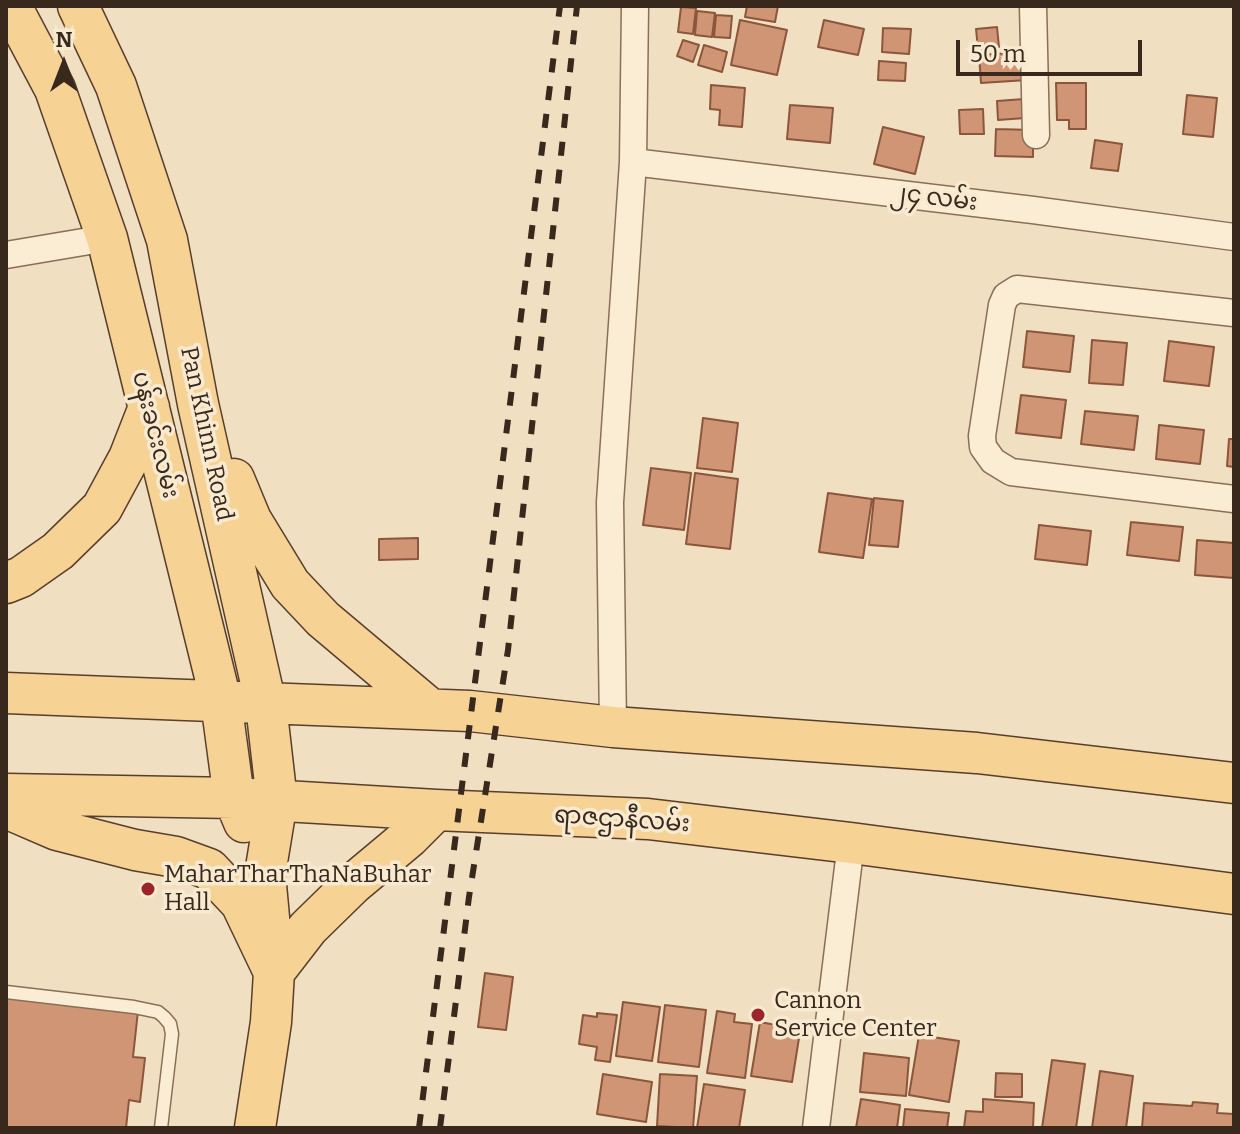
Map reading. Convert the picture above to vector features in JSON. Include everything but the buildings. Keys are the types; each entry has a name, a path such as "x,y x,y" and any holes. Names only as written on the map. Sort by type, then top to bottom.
{"main road":[{"name":"ပန်းခင်းလမ်း","path":"11,6 55,89 107,238 221,701 234,798 265,874"},
{"name":"Pan Khinn Road","path":"78,6 116,86 167,240 198,404 266,705 277,801 265,874"},
{"path":"198,404 251,520 290,584 323,619 430,709"},
{"path":"6,583 21,577 58,551 102,508 129,458 149,407"},
{"path":"6,693 498,713 613,727 977,753 1234,783"},
{"name":"ရာဇဌာနီလမ်း","path":"6,794 234,798 648,819 1234,894"},
{"path":"6,808 57,830 176,857 209,869 241,903 274,972"},
{"path":"274,972 308,928 436,810"},
{"path":"255,1128 271,1022 274,972 265,874"}],"street":[{"path":"613,727 610,502 633,162 635,6"},
{"path":"1033,6 1036,135"},
{"name":"၂၄ လမ်း","path":"633,162 1234,237"},
{"path":"6,255 107,238"},
{"path":"1234,313 1017,289 1006,296 1002,305 982,436 983,447 993,461 1011,472 1234,499"},
{"path":"816,1128 851,843"}],"lane":[{"path":"6,992 134,1007 158,1012 164,1017 170,1024 172,1034 161,1128"}],"railway":[{"path":"419,1128 560,6"},
{"path":"440,1128 469,897 508,650 577,6"}],"place":[{"name":"MaharTharThaNaBuhar Hall","path":"148,889"},
{"name":"Cannon Service Center","path":"758,1015"}]}
